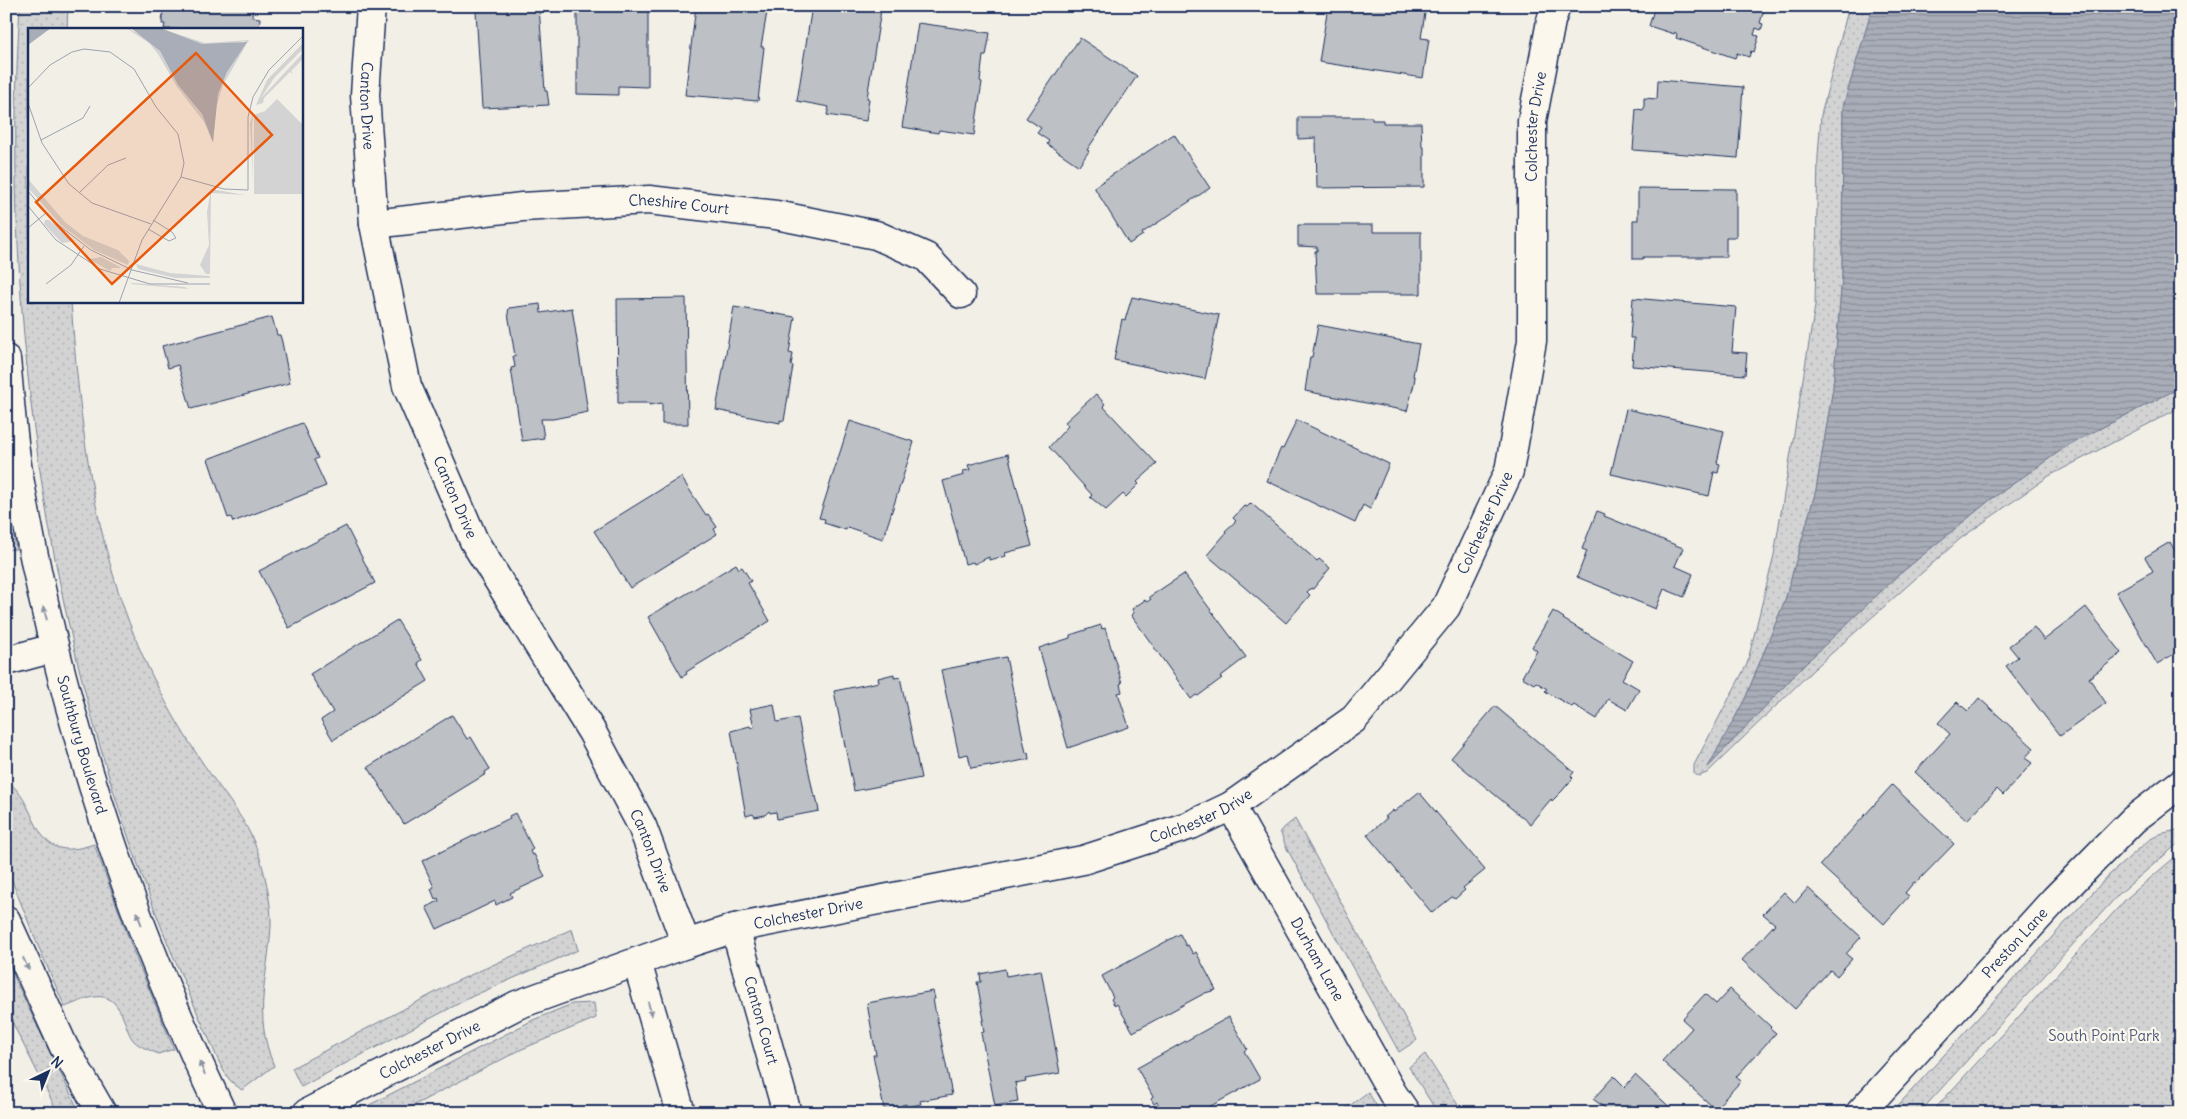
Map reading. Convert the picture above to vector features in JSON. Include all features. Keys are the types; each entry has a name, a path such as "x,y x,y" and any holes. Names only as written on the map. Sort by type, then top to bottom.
{"street":[{"name":"Canton Drive","path":"371,6 365,95 374,224 407,386 474,542 592,732 642,826 686,944"},
{"name":"Colchester Drive","path":"307,1113 517,1005 735,928 855,903 1083,860 1190,825 1231,806 1354,719 1446,607 1508,470 1532,342 1532,121 1556,6"},
{"name":"Cheshire Court","path":"374,224 522,207 649,200 766,213 876,235 926,258 961,294"},
{"name":"Southbury Boulevard","path":"6,359 18,475 42,602 73,719 114,848 163,983 222,1113"},
{"path":"6,661 54,648"},
{"name":"Preston Lane","path":"1860,1113 2055,899 2133,820 2181,783"},
{"name":"Durham Lane","path":"1231,806 1385,1081 1406,1113"},
{"path":"6,920 64,1047 102,1113"},
{"name":"Canton Court","path":"735,928 787,1113"},
{"path":"637,962 681,1113"}],"green space":[{"path":"20,6 68,6 67,28 28,28 28,302 71,302 80,401 95,501 121,599 138,646 160,691 190,744 247,828 262,864 267,886 271,926 263,996 264,1029 267,1047 274,1066 242,1090 229,1079 218,1059 173,956 130,843 94,727 65,609 43,490 27,369 18,248 16,127"},
{"path":"1849,6 1873,6 1843,107 1842,277 1833,388 1816,490 1785,600 1745,699 1710,765 1809,660 1896,577 1990,500 2070,444 2181,387 2181,407 2049,476 1960,539 1814,669 1707,773 1699,776 1694,774 1694,765 1747,664 1774,555 1815,306 1818,156 1821,115"},
{"path":"6,482 16,549 6,550"},
{"path":"6,780 18,791 47,841 58,847 73,849 94,844 136,958 174,1049 158,1054 136,1043 131,1037 119,1009 107,998 93,997 65,1007 6,866"},
{"path":"1295,819 1417,1040 1399,1052 1286,847 1280,831"},
{"path":"2181,829 2181,841 2119,894 1919,1113 1891,1113 2108,876 2149,840 2160,834"},
{"name":"South Point Park","path":"2181,852 2181,1113 1931,1113 2127,898"},
{"path":"572,929 578,950 473,996 301,1087 292,1068 455,982"},
{"path":"6,959 80,1113 58,1113 9,1016 6,1009"},
{"path":"594,1003 596,1018 522,1049 399,1113 354,1113 533,1020 572,1004"},
{"path":"1425,1054 1464,1113 1438,1113 1434,1107 1409,1067"},
{"path":"1368,1092 1381,1113 1340,1113"}],"shaded area":[{"path":"1873,6 2181,6 2181,387 2070,444 1990,500 1896,577 1809,660 1708,767 1745,699 1785,600 1816,490 1833,388 1842,277 1843,107"}],"building":[{"path":"166,6 253,6 252,17 260,18 259,28 164,28 165,24 162,24 163,10 166,10"},
{"path":"577,6 648,6 648,87 618,86 618,95 577,94"},
{"path":"696,6 768,6 761,47 764,47 758,101 685,95"},
{"path":"812,6 859,6 881,10 867,98 869,99 866,121 827,115 829,107 797,101"},
{"path":"1328,6 1426,7 1421,38 1429,39 1423,78 1319,62"},
{"path":"1655,6 1765,6 1760,23 1763,24 1761,30 1756,28 1754,35 1759,36 1754,52 1751,51 1749,57 1737,53 1735,58 1676,38 1677,34 1675,32 1674,34 1649,26"},
{"path":"539,7 545,91 547,91 549,105 482,108 476,11"},
{"path":"918,23 990,33 986,56 983,56 980,81 982,82 974,135 939,130 938,133 902,127"},
{"path":"1080,38 1137,76 1087,150 1089,151 1079,166 1047,144 1049,141 1037,133 1041,128 1026,118"},
{"path":"1658,80 1743,87 1738,158 1633,150 1636,109 1644,110 1644,98 1657,99"},
{"path":"1298,117 1372,117 1372,120 1383,120 1383,123 1421,123 1422,147 1424,147 1424,187 1317,188 1316,138 1298,139"},
{"path":"1174,134 1210,188 1142,233 1143,235 1129,244 1094,187"},
{"path":"1638,188 1736,189 1736,237 1726,237 1726,257 1643,257 1643,259 1633,259 1633,220 1638,220"},
{"path":"1298,225 1373,225 1373,232 1421,232 1421,294 1317,294 1315,251 1317,251 1317,247 1298,246"},
{"path":"1132,297 1219,315 1205,379 1114,360 1122,319 1125,320"},
{"path":"686,298 688,424 662,424 662,403 649,405 650,403 618,403 617,299"},
{"path":"1633,298 1736,307 1732,352 1747,353 1745,375 1632,366 1634,338 1630,338"},
{"path":"540,304 541,313 572,308 588,412 553,419 541,419 544,438 522,441 511,368 515,367 513,356 515,356 508,313 509,308"},
{"path":"734,307 795,317 789,353 793,354 791,365 793,366 784,421 780,420 780,423 716,410"},
{"path":"272,317 277,335 280,335 282,342 290,383 191,409 178,365 168,368 162,346"},
{"path":"1318,325 1419,344 1413,376 1415,377 1414,384 1407,411 1305,391 1310,357 1312,357"},
{"path":"1096,394 1105,404 1103,406 1157,464 1137,482 1139,484 1126,497 1123,494 1106,510 1090,497 1092,495 1049,447 1068,426 1065,422"},
{"path":"1626,409 1724,431 1717,463 1720,464 1718,473 1714,472 1709,496 1611,474"},
{"path":"1297,420 1389,464 1370,509 1363,505 1355,523 1267,481 1281,448 1283,449"},
{"path":"850,421 914,442 883,539 847,527 846,530 824,523 825,519 819,518"},
{"path":"302,423 318,458 314,460 326,486 233,522 231,517 228,518 208,459"},
{"path":"1008,454 1032,546 1005,553 1006,556 989,560 989,557 974,564 973,562 965,564 943,481 964,475 963,471 970,470 968,465"},
{"path":"681,477 706,515 708,514 717,527 714,529 717,534 630,588 594,531"},
{"path":"1251,503 1317,561 1319,559 1330,568 1313,589 1311,588 1307,592 1310,595 1286,623 1207,555 1226,533 1225,531 1236,521 1233,518 1244,506 1247,507"},
{"path":"1597,511 1605,514 1604,516 1683,548 1675,566 1693,574 1684,597 1664,589 1656,609 1577,577 1587,551 1582,549"},
{"path":"346,526 375,583 289,628 259,571"},
{"path":"2170,542 2178,556 2181,554 2181,650 2157,664 2116,592 2153,571 2145,557"},
{"path":"736,564 739,569 742,567 751,581 748,583 770,621 686,672 687,674 682,677 648,617"},
{"path":"1184,574 1246,657 1220,677 1222,678 1191,699 1131,615 1134,613 1132,609 1145,600 1147,602 1151,599 1149,597"},
{"path":"2086,607 2122,653 2089,678 2106,703 2060,736 2006,666 2018,657 2009,646 2034,627 2044,640"},
{"path":"1553,611 1633,661 1622,679 1639,689 1627,710 1608,699 1597,719 1545,691 1547,689 1536,682 1534,684 1522,677 1537,651 1532,647"},
{"path":"397,620 422,660 418,663 428,681 333,740 321,720 333,712 310,674"},
{"path":"1101,625 1102,629 1105,628 1122,683 1120,684 1122,692 1118,693 1129,727 1068,748 1039,648"},
{"path":"1006,657 1026,753 1028,752 1029,759 990,767 990,765 971,768 968,754 959,756 941,670"},
{"path":"894,674 894,678 900,677 921,778 854,791 834,691 879,682 878,678"},
{"path":"1979,698 2034,748 2025,758 2032,763 2003,795 1997,789 1967,820 1915,772 1950,734 1938,723 1957,702 1968,711"},
{"path":"774,704 777,722 798,718 814,797 816,796 819,811 777,819 776,812 770,813 769,811 765,815 755,817 753,814 746,816 731,731 750,726 751,728 754,727 750,709"},
{"path":"1495,706 1574,772 1571,776 1573,778 1562,791 1552,801 1551,799 1530,824 1451,758"},
{"path":"452,715 467,739 471,737 490,769 485,772 486,774 404,824 368,767"},
{"path":"1892,785 1954,844 1916,883 1914,882 1905,893 1909,896 1884,924 1820,865"},
{"path":"1419,792 1485,870 1463,888 1465,890 1455,899 1452,897 1432,913 1367,835 1387,818 1385,817 1393,810 1394,812"},
{"path":"515,813 533,849 530,851 532,855 534,854 545,877 510,893 512,897 496,905 495,901 437,929 426,907 439,901 438,898 435,899 431,889 434,887 422,861 510,818 509,816"},
{"path":"1808,888 1861,937 1846,954 1852,959 1837,976 1830,970 1795,1009 1742,960 1775,924 1763,914 1784,892 1795,903"},
{"path":"1180,934 1186,946 1188,945 1193,954 1196,952 1216,990 1205,993 1133,1032 1117,1004 1115,1006 1111,999 1113,997 1102,976"},
{"path":"1005,969 1006,976 1041,970 1060,1073 1025,1079 1026,1081 1015,1083 1018,1102 995,1106 981,1033 984,1032 982,1020 984,1020 977,982 981,982 980,974"},
{"path":"1730,989 1776,1033 1736,1077 1741,1081 1715,1109 1662,1061 1692,1028 1682,1019 1705,994 1716,1004"},
{"path":"933,991 952,1095 920,1101 921,1104 906,1107 906,1104 902,1105 903,1109 888,1112 887,1109 884,1109 873,1055 876,1055 867,1003"},
{"path":"1229,1017 1247,1049 1244,1051 1260,1079 1198,1113 1163,1113 1157,1102 1154,1104 1151,1099 1153,1097 1137,1068"},
{"path":"1635,1075 1676,1113 1601,1113 1605,1108 1593,1099 1614,1076 1625,1087"},
{"path":"547,1105 549,1113 522,1113"}]}
